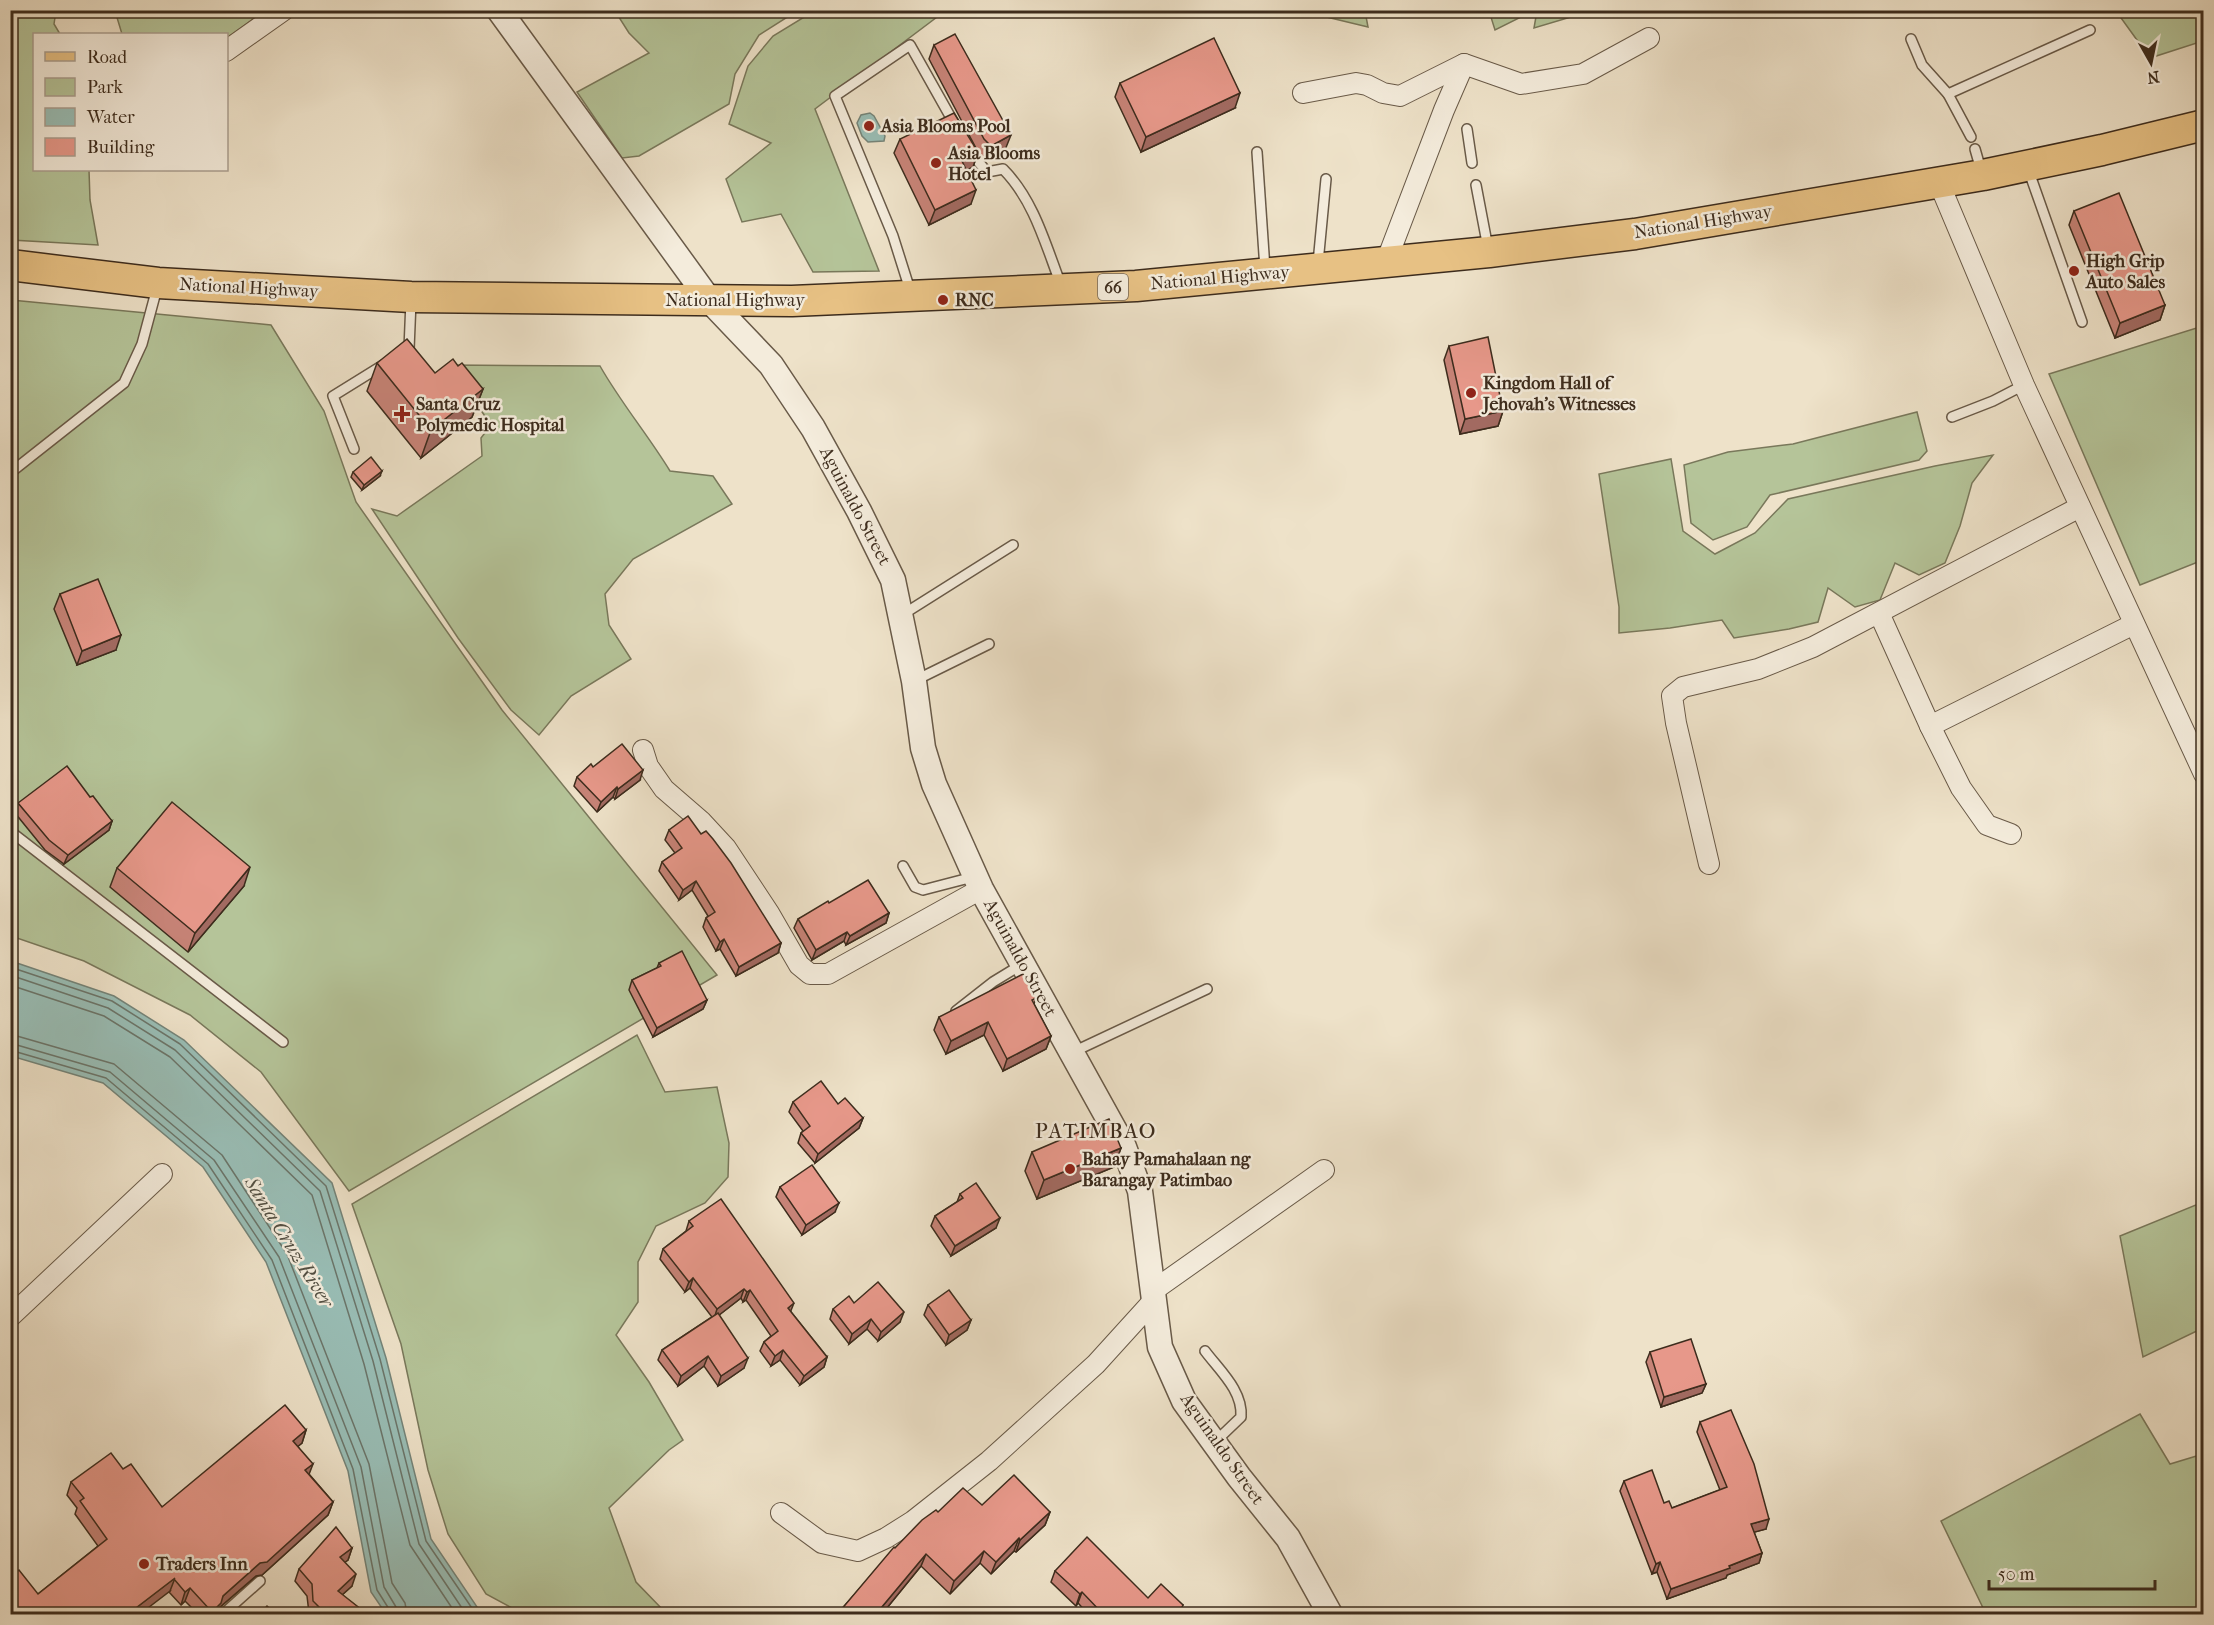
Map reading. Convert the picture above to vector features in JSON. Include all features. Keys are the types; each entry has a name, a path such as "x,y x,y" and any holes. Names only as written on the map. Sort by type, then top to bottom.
{"main road":[{"name":"National Highway","path":"10,265 158,283 411,297 792,301 1063,290 1317,269 1489,252 1635,234 1939,183 1979,162 2027,166 2204,125"}],"street":[{"path":"228,50 284,10"},
{"name":"Aguinaldo Street","path":"499,10 710,301 771,365 813,428 860,511 893,579 914,681 923,748 934,784 979,883 1124,1147 1140,1191 1160,1347 1185,1401 1214,1443 1288,1538 1330,1614"},
{"path":"1303,93 1356,84 1400,96 1464,64 1521,84 1583,74 1649,38"},
{"path":"1386,262 1464,64"},
{"path":"1939,183 2024,385 2204,774"},
{"path":"1709,864 1676,723 1672,696 1683,687 1758,669 1813,647 2080,507"},
{"path":"1879,613 1961,788 1987,825 2011,834"},
{"path":"1930,726 2134,624"},
{"path":"643,750 648,766 664,789 701,821 726,848 800,965 810,974 828,974 979,883"},
{"path":"781,1513 822,1543 858,1551 886,1538 912,1521 989,1461 1096,1364 1154,1294 1324,1170"},
{"path":"10,1317 162,1174"}],"lane":[{"path":"1948,94 2090,30"},
{"path":"1911,39 1922,65 1948,94 1971,137"},
{"path":"912,296 893,236 835,96 910,45 973,158 987,172 1003,170 1015,182 1033,213 1063,290"},
{"path":"1467,129 1473,164"},
{"path":"1257,152 1265,274"},
{"path":"2027,166 2082,322"},
{"path":"1317,269 1326,179"},
{"path":"1476,186 1489,252"},
{"path":"10,473 124,383 142,344 158,283"},
{"path":"399,355 412,353 411,297"},
{"path":"354,450 333,396 390,361"},
{"path":"1952,417 1994,401 2024,385"},
{"path":"900,616 1013,545"},
{"path":"914,681 989,644"},
{"path":"10,831 283,1042"},
{"path":"903,866 915,887 923,890 979,883"},
{"path":"951,1014 993,982 1023,964"},
{"path":"1073,1052 1207,989"},
{"path":"1205,1351 1234,1390 1242,1405 1241,1417 1214,1443"},
{"path":"223,1614 260,1581"}],"green space":[{"path":"115,10 264,11 228,37 228,33 122,33"},
{"path":"1489,10 1524,11 1523,16 1495,30"},
{"path":"1537,10 1591,11 1534,28"},
{"path":"10,11 56,11 54,24 59,33 33,33 33,171 89,171 90,200 98,245 11,240"},
{"path":"615,11 797,11 759,35 735,74 729,104 639,156 622,158 577,92 649,53 629,33"},
{"path":"814,11 945,11 815,109 879,271 813,272 781,214 742,222 726,179 771,143 729,124 748,66 773,36"},
{"path":"1307,11 1365,11 1368,27 1310,13"},
{"path":"2116,11 2203,11 2203,41 2150,58"},
{"path":"11,300 271,325 324,411 356,502 502,710 717,975 349,1191 261,1072 190,1015 84,961 11,936"},
{"path":"2203,326 2203,560 2140,585 2049,374"},
{"path":"450,365 600,366 670,471 713,476 732,504 633,559 605,594 609,625 631,659 571,696 539,735 511,710 458,638 372,509 397,516 482,456 481,438 491,425"},
{"path":"1917,412 1927,451 1919,460 1770,495 1747,527 1713,540 1691,523 1684,465 1728,452 1793,444"},
{"path":"1993,455 1972,483 1960,526 1945,563 1919,575 1895,563 1880,600 1855,607 1828,588 1818,622 1734,638 1722,620 1619,633 1619,607 1599,474 1671,459 1683,531 1715,554 1755,533 1788,499"},
{"path":"637,1035 665,1092 717,1087 729,1143 728,1177 705,1203 656,1226 638,1262 638,1302 616,1335 649,1382 683,1440 669,1450 609,1508 636,1582 665,1612 654,1614 523,1614 486,1594 448,1534 428,1470 401,1344 352,1204"},
{"path":"2203,1202 2203,1328 2143,1357 2120,1236"},
{"path":"2140,1414 2170,1464 2203,1454 2203,1614 1986,1614 1941,1521"}],"water":[{"name":"Asia Blooms Pool","path":"870,113 885,136 884,141 868,142 862,136 857,123 861,115"},
{"name":"Santa Cruz River","path":"11,961 114,996 184,1040 332,1183 386,1358 431,1539 479,1610 489,1614 386,1614 371,1592 348,1471 266,1262 203,1167 103,1083 11,1056"}],"building":[{"path":"955,34 1011,135 991,146 984,139 934,45"},
{"path":"1214,38 1240,93 1146,137 1120,83"},
{"path":"954,113 978,152 962,161 976,190 935,210 900,139"},
{"path":"2119,193 2165,305 2120,323 2074,211"},
{"name":"Kingdom Hall of Jehovah's Witnesses","path":"1488,337 1503,411 1465,419 1449,346"},
{"path":"407,339 435,373 453,359 458,366 462,363 483,389 431,430 377,363"},
{"path":"371,457 382,471 364,485 353,472"},
{"path":"98,579 121,635 82,651 60,594"},
{"path":"622,744 643,770 618,789 617,787 601,802 577,777 591,764 593,767"},
{"path":"67,766 90,797 93,796 112,821 68,855 49,840 18,803"},
{"path":"172,802 250,867 195,933 117,868"},
{"path":"688,816 701,834 706,831 731,863 781,943 739,967 724,939 720,942 706,918 715,912 696,881 683,890 662,862 682,848 669,830"},
{"path":"868,880 889,913 850,936 847,932 816,950 798,919"},
{"path":"682,951 707,1000 657,1028 632,980 661,966 659,963"},
{"path":"1023,974 1036,998 1032,1000 1051,1036 1007,1059 988,1022 951,1041 939,1017"},
{"path":"821,1081 838,1104 845,1098 863,1118 818,1154 801,1133 810,1126 793,1102"},
{"path":"1109,1119 1121,1148 1044,1180 1032,1152"},
{"path":"812,1165 839,1203 806,1225 780,1187"},
{"path":"976,1183 1000,1218 955,1246 935,1216 963,1198 960,1194"},
{"path":"721,1199 794,1303 788,1308 827,1357 804,1376 783,1350 775,1356 764,1342 778,1331 750,1290 747,1292 744,1289 717,1309 693,1278 689,1282 663,1249 693,1226 689,1221"},
{"path":"878,1282 904,1312 881,1332 871,1319 852,1334 833,1309 849,1296 854,1303"},
{"path":"949,1290 971,1320 949,1335 928,1305"},
{"path":"718,1313 748,1358 721,1376 708,1356 681,1376 662,1350"},
{"path":"1691,1339 1706,1384 1664,1397 1650,1352"},
{"path":"285,1405 306,1430 293,1441 313,1464 305,1470 333,1502 267,1562 260,1563 223,1596 221,1603 212,1612 190,1588 185,1592 175,1578 128,1614 10,1614 10,1577 19,1570 38,1594 107,1539 80,1501 84,1498 71,1482 111,1453 123,1469 131,1464 162,1507"},
{"path":"1731,1410 1754,1464 1769,1519 1751,1524 1762,1553 1729,1566 1730,1568 1671,1589 1660,1562 1656,1564 1624,1481 1652,1470 1664,1503 1669,1501 1672,1508 1727,1487 1700,1422"},
{"path":"1014,1475 1050,1512 1020,1540 1019,1538 996,1562 984,1551 954,1581 926,1554 876,1614 845,1614 840,1611 894,1547 922,1520 936,1510 938,1512 963,1488 982,1505"},
{"path":"336,1527 352,1548 340,1557 356,1574 338,1591 367,1614 322,1614 324,1612 313,1601 312,1584 299,1569"},
{"path":"1087,1537 1148,1598 1161,1584 1189,1614 1103,1614 1082,1592 1080,1594 1055,1571"},
{"path":"267,1606 276,1614 260,1614"}],"place":[{"name":"Asia Blooms Pool","path":"869,126"},
{"name":"Asia Blooms Hotel","path":"936,163"},
{"name":"High Grip Auto Sales","path":"2074,271"},
{"name":"RNC","path":"943,300"},
{"name":"Kingdom Hall of Jehovah's Witnesses","path":"1471,393"},
{"name":"Santa Cruz Polymedic Hospital","path":"402,414"},
{"name":"Bahay Pamahalaan ng Barangay Patimbao","path":"1070,1169"},
{"name":"Traders Inn","path":"144,1564"}],"district":[{"name":"PATIMBAO","path":"1096,1131"}]}
